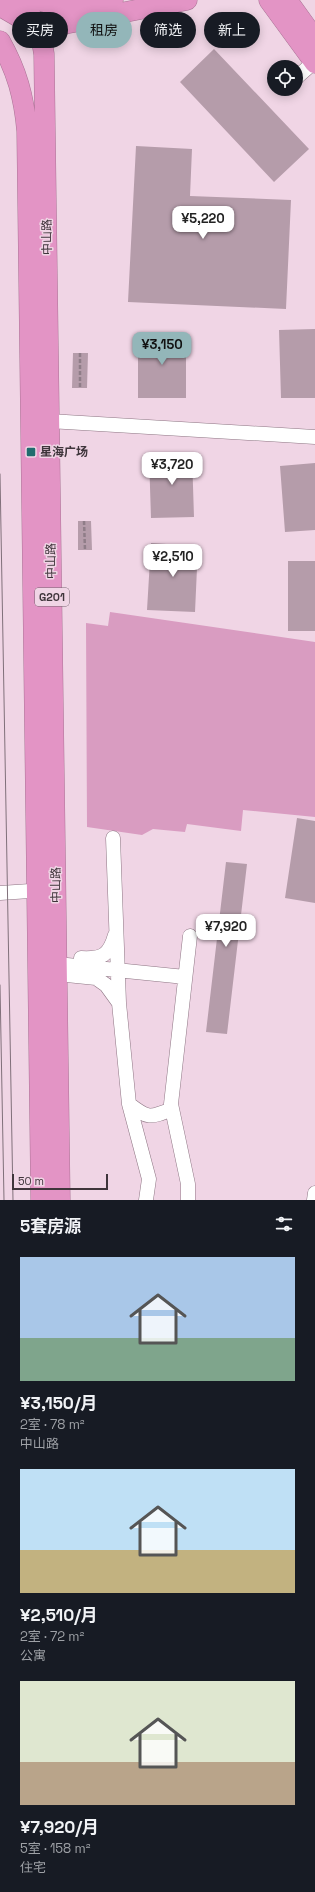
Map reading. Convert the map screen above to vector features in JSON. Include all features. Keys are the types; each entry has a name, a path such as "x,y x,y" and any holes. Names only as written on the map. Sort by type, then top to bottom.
{"highway":[{"name":"中山路","path":"19,0 29,12"},
{"path":"39,0 55,4 81,6 113,0"},
{"path":"68,23 187,0"},
{"path":"269,0 315,63"},
{"path":"287,0 315,39"},
{"path":"0,6 12,13"},
{"name":"中山路","path":"0,41 18,79 24,103 27,131 46,890 57,964 60,1200"},
{"name":"中山路","path":"41,1200 46,890 49,421 43,48"}],"street":[{"path":"303,72 315,63"},
{"path":"49,421 315,437"},
{"path":"113,838 119,1003 129,1104 149,1179 146,1200"},
{"path":"0,893 46,890"},
{"path":"57,964 96,959 104,956 111,948 116,931"},
{"path":"188,1200 188,1184 171,1104 190,936"},
{"path":"57,964 185,977"},
{"path":"57,964 96,978 106,984 119,1003"},
{"path":"129,1104 142,1114 155,1116 172,1109"},
{"path":"314,1200 315,1193"}],"path":[{"path":"80,353 80,388"},
{"path":"84,521 85,550"}],"shaded area":[{"path":"110,612 315,642 315,817 243,810 241,831 187,824 185,832 153,829 142,835 87,827 86,623 108,626"}],"building":[{"path":"214,49 309,149 274,182 180,82"},
{"path":"136,146 192,149 190,196 291,200 286,309 128,302"},
{"path":"315,329 315,398 281,398 279,330"},
{"path":"138,333 186,333 186,398 138,398"},
{"path":"73,353 88,353 87,388 72,388"},
{"path":"192,455 194,517 151,518 149,456"},
{"path":"315,463 315,530 285,532 280,466"},
{"path":"78,521 91,521 92,550 78,550"},
{"path":"151,543 198,546 195,612 147,610"},
{"path":"288,561 315,561 315,631 288,631"},
{"path":"297,818 315,821 315,903 285,898"},
{"path":"226,862 247,864 227,1034 206,1032"}],"tram line":[{"path":"0,474 13,1200"},
{"path":"0,985 4,1200"}],"place":[{"name":"星海广场","path":"31,452"}]}
